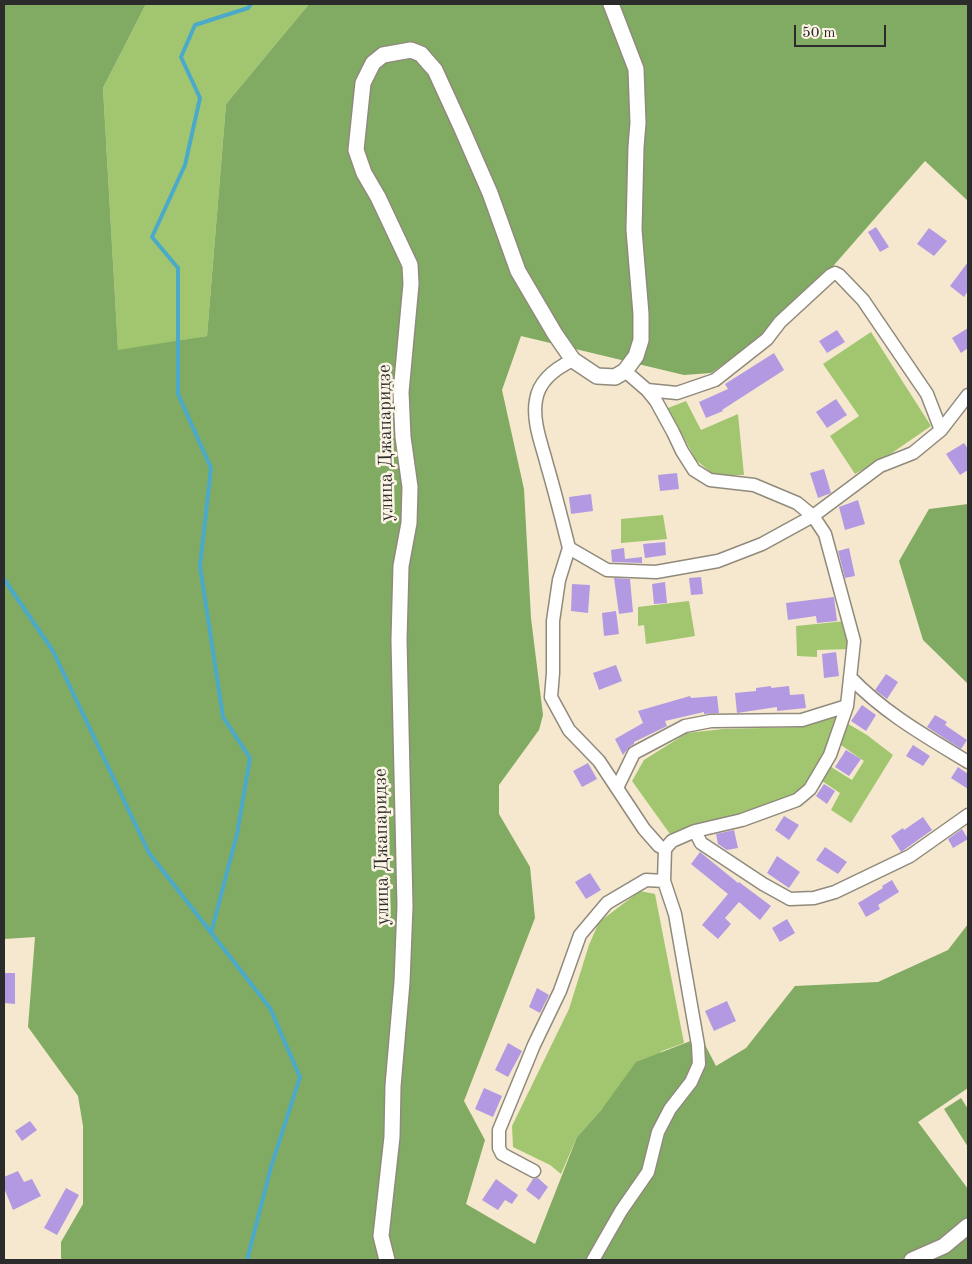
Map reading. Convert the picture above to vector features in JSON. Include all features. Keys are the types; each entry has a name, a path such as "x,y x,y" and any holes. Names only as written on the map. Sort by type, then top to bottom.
{"street":[{"path":"593,1260 648,1172 658,1132 670,1109 691,1082 699,1064 698,1045 675,914 664,881 665,849 672,841 695,831 742,820 797,800 810,789 830,755 847,706 854,641 826,534 813,516 797,503 754,485 710,480 694,470 656,401 647,390 625,371 636,356 641,340 641,314 634,230 638,100 636,69 611,4"},
{"name":"улица Джапаридзе","path":"387,1260 381,1236 392,1137 393,1086 402,982 405,906 400,640 401,566 410,523 410,487 403,437 401,392 411,284 410,266 378,197 364,173 356,150 364,83 373,63 383,55 412,50 420,54 435,70 490,193 518,271 555,334 573,360 597,376 615,377 625,371"},
{"path":"647,390 677,393 716,380 767,339 780,322 834,274 839,275 863,300 928,394 941,430"},
{"path":"573,360 560,366 548,375 536,400 536,425 569,548 559,580 553,621 551,696 569,730 599,761 644,829 659,846 665,849"},
{"path":"569,548 607,570 656,572 718,561 762,544 813,516 880,466 913,454 941,430 968,395"},
{"path":"850,677 865,692 900,720 968,762"},
{"path":"617,788 634,753 685,726 712,721 802,720 847,706"},
{"path":"695,831 701,843 763,884 790,899 814,898 835,892 910,856 968,816"},
{"path":"534,1171 502,1154 499,1148 499,1130 534,1045 560,991 580,935 607,903 646,880 664,881"},
{"path":"912,1260 944,1246 968,1226"}],"green space":[{"path":"4,4 146,4 103,88 118,350 207,336 226,104 309,4 968,4 968,201 925,161 786,320 711,373 684,375 521,336 502,390 524,489 531,618 543,715 539,730 499,785 499,814 530,867 535,918 464,1101 485,1140 466,1204 535,1244 577,1137 602,1109 636,1062 701,1037 716,1066 746,1048 795,986 878,982 948,950 968,924 968,1088 918,1122 968,1189 968,1260 63,1260 61,1258 61,1242 83,1204 83,1126 78,1096 28,1027 35,937 4,939"},
{"path":"146,4 309,4 226,104 207,336 118,351 103,88"},
{"path":"871,332 931,426 889,455 855,474 830,436 859,416 823,364"},
{"path":"686,401 701,430 738,414 744,475 714,475 696,460 668,408"},
{"path":"968,504 968,684 923,640 899,561 929,509"},
{"path":"663,515 667,539 621,543 621,519"},
{"path":"689,601 695,636 646,644 644,625 638,626 638,607"},
{"path":"846,621 850,649 817,650 817,657 797,656 796,626"},
{"path":"838,716 823,755 803,790 741,815 670,834 632,781 644,760 687,733 723,729 803,727"},
{"path":"845,722 867,735 893,755 851,823 831,810 840,793 819,779 828,765 852,780 864,761 838,743"},
{"path":"640,891 655,894 684,1043 662,1051 602,1109 577,1137 561,1174 550,1165 513,1147 512,1126 569,1009 589,945 599,922"},
{"path":"961,1098 968,1109 968,1147 944,1109"}],"building":[{"path":"876,227 889,247 880,252 868,232"},
{"path":"929,228 947,241 934,256 917,244"},
{"path":"968,262 968,291 964,297 950,286"},
{"path":"968,328 968,348 961,353 952,338"},
{"path":"837,330 845,342 827,353 819,341"},
{"path":"774,353 784,370 723,411 706,418 699,402 728,389 725,384"},
{"path":"836,399 847,415 827,428 816,412"},
{"path":"964,443 968,449 968,470 960,475 946,454"},
{"path":"824,469 831,493 818,498 810,473"},
{"path":"677,473 679,489 660,491 658,475"},
{"path":"591,494 593,511 571,514 569,497"},
{"path":"858,500 865,524 845,530 839,507"},
{"path":"665,542 666,555 645,558 643,544"},
{"path":"624,548 625,559 642,557 642,563 612,562 611,550"},
{"path":"849,548 855,576 845,578 838,551"},
{"path":"701,577 703,594 691,595 689,578"},
{"path":"614,578 630,579 633,612 619,614"},
{"path":"665,582 667,603 654,604 652,584"},
{"path":"572,584 590,585 588,613 571,611"},
{"path":"834,597 837,621 817,623 816,616 788,620 786,603"},
{"path":"616,611 619,634 604,636 602,613"},
{"path":"836,652 839,676 824,678 822,654"},
{"path":"616,665 622,681 599,690 593,673"},
{"path":"886,674 898,682 887,699 875,690"},
{"path":"771,686 771,688 789,686 790,695 804,694 806,708 777,711 777,707 737,713 735,693 756,691 756,688"},
{"path":"690,696 691,698 717,696 719,713 704,714 704,712 665,721 667,726 634,742 623,755 615,739 643,723 638,711"},
{"path":"862,705 876,715 866,731 851,721"},
{"path":"935,715 947,722 945,725 967,740 961,749 927,727"},
{"path":"913,745 930,756 923,766 906,756"},
{"path":"846,750 861,759 849,776 835,767"},
{"path":"588,763 597,779 582,787 573,771"},
{"path":"958,767 968,774 968,789 951,778"},
{"path":"824,784 835,791 827,804 816,796"},
{"path":"784,816 799,825 789,840 775,830"},
{"path":"923,817 932,830 901,852 891,836"},
{"path":"962,829 968,839 953,848 948,839"},
{"path":"734,830 738,848 727,850 718,844 716,834"},
{"path":"825,847 847,862 838,874 816,860"},
{"path":"700,852 738,883 771,906 760,920 739,902 725,918 731,924 718,939 702,925 728,894 691,864"},
{"path":"777,856 800,872 789,888 767,873"},
{"path":"590,873 601,890 586,899 575,882"},
{"path":"892,880 899,892 878,905 880,909 866,917 858,903 883,888 882,886"},
{"path":"787,919 795,933 780,942 772,928"},
{"path":"4,973 15,973 15,1004 4,1003"},
{"path":"537,988 549,995 540,1013 529,1007"},
{"path":"727,1001 736,1021 714,1031 705,1011"},
{"path":"508,1043 522,1051 508,1077 495,1070"},
{"path":"484,1088 502,1096 493,1117 475,1109"},
{"path":"30,1121 37,1130 22,1141 15,1131"},
{"path":"18,1171 24,1182 32,1179 41,1196 13,1210 4,1188 4,1177"},
{"path":"538,1178 548,1187 539,1200 526,1190 533,1179"},
{"path":"496,1179 518,1195 512,1204 505,1200 498,1210 482,1200"},
{"path":"66,1188 79,1195 57,1235 44,1228"}],"waterway":[{"path":"211,933 237,834 250,758 223,717 200,566 211,468 178,394 178,268 152,237 185,165 200,98 181,57 195,25 248,8 251,4"},
{"path":"4,579 53,651 149,853 270,1008 300,1077 271,1167 247,1260"}]}
